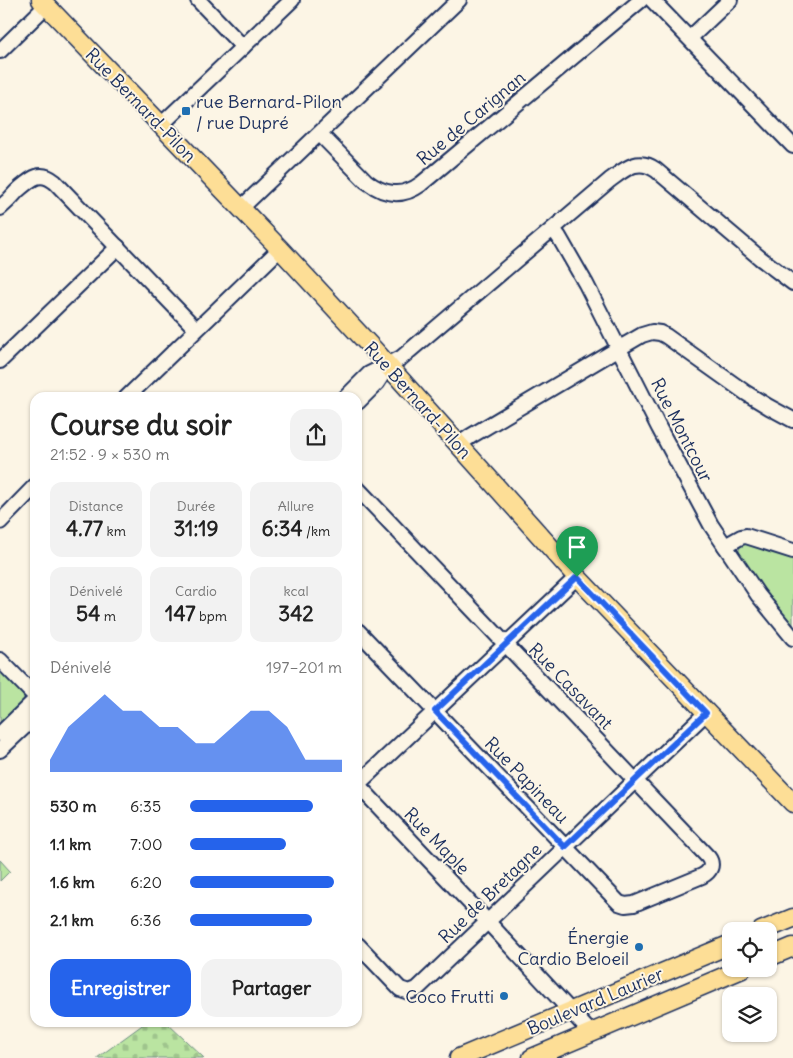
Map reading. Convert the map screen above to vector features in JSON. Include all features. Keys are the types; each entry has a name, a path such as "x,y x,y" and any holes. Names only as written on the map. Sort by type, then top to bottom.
{"main road":[{"name":"Rue Bernard-Pilon","path":"43,3 280,249 388,366 577,577 706,713 792,799"},
{"path":"777,924 793,918"},
{"path":"777,953 793,946"},
{"name":"Boulevard Laurier","path":"459,1058 722,948"},
{"name":"Boulevard Laurier","path":"532,1058 723,977"}],"street":[{"path":"198,0 244,47"},
{"path":"161,125 292,0"},
{"path":"241,208 459,0"},
{"name":"Rue de Carignan","path":"320,134 374,187 391,193 409,191 421,184 641,0"},
{"path":"652,0 793,146"},
{"path":"690,38 730,0"},
{"path":"0,51 43,3"},
{"path":"351,392 369,374 401,358 610,180 635,164 646,164 656,170 760,258 793,283"},
{"path":"0,208 30,179 38,176 47,177 55,182 196,329"},
{"name":"Rue Montcour","path":"553,229 586,284 680,469 711,525 758,595 793,638"},
{"path":"0,361 118,247"},
{"path":"132,392 280,249"},
{"path":"458,445 619,348 645,334 656,332 663,334 746,393 793,420"},
{"path":"362,398 377,383 388,366"},
{"path":"0,522 30,491"},
{"name":"Rue Casavant","path":"362,494 708,857 711,861 711,868"},
{"path":"725,546 746,536 793,551"},
{"path":"362,780 577,577"},
{"name":"Rue Papineau","path":"362,635 616,900 625,905 634,904 707,874 711,868"},
{"path":"0,660 30,691"},
{"path":"0,734 30,705"},
{"name":"Rue de Bretagne","path":"362,949 397,987 407,992 419,987 706,713"},
{"path":"0,750 30,722"},
{"name":"Rue Maple","path":"362,788 572,1010 591,1033"}],"green space":[{"path":"747,544 793,559 793,628 739,556 740,547"},
{"path":"0,670 21,692 24,698 22,703 0,724"},
{"path":"0,860 10,871 0,881"},
{"path":"140,1027 171,1027 204,1058 97,1058"}],"place":[{"name":"rue Bernard-Pilon / rue Dupré","path":"186,111"},
{"name":"Énergie Cardio Beloeil","path":"639,947"},
{"name":"Coco Frutti","path":"504,996"}],"route":[{"path":"577,577 706,713 565,847 435,711 577,577"}]}
